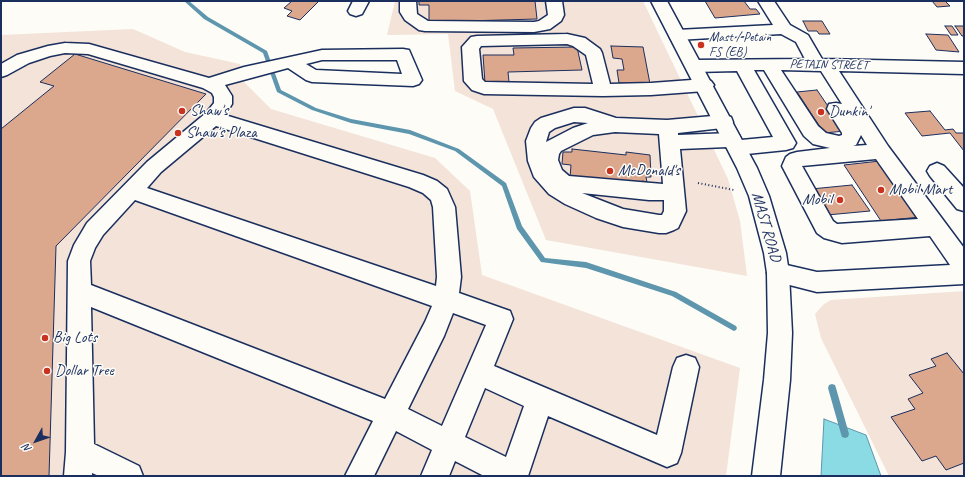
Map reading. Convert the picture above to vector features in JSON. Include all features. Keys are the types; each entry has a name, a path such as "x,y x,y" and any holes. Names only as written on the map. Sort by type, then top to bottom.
{"main road":[{"path":"408,1 408,12 411,17 425,26 534,27 544,25 555,18 554,1"},
{"name":"MAST ROAD","path":"659,1 695,66 747,168 759,196 775,253 778,273 780,332 777,380 766,476"},
{"path":"766,1 784,29 802,39 838,85 881,151 964,266"},
{"path":"678,35 784,29"},
{"path":"603,90 594,53 579,42 567,39 477,41 470,47 473,81 478,86 484,88 603,90 651,89 705,85"},
{"path":"1,71 23,59 48,51 65,48 88,49 209,84 218,88 223,96 223,104 213,118 154,167 95,229 85,245 78,261 79,464 129,476"},
{"path":"209,84 244,73 322,55 404,54 413,80 312,76 292,62"},
{"path":"769,64 811,131 820,139 841,144 849,140 852,132 833,105 832,100 834,92 838,85"},
{"name":"PETAIN STREET","path":"695,66 769,64 964,68"},
{"path":"743,65 792,151 792,166 825,227 832,232 842,234 936,227"},
{"path":"668,135 674,211 673,218 666,224 623,218 588,206 556,188 541,172 536,150 536,141 542,127 556,120 574,115 585,115 616,125 668,135 792,151 881,151"},
{"path":"213,118 416,181 430,187 440,195 444,207 449,277 446,300 435,328 359,476"},
{"path":"668,135 724,122"},
{"path":"616,125 580,132 554,146 549,152 548,160 553,174 562,182 575,185 649,192 673,192"},
{"path":"937,171 964,203"},
{"path":"132,191 501,319 435,476"},
{"path":"778,273 817,282 964,274"},
{"path":"79,291 390,414 513,476 540,399"},
{"path":"478,372 667,453 686,367"}],"path":[{"path":"698,183 734,190"}],"shaded area":[{"path":"395,1 643,1 728,179 740,221 747,276 546,240 493,109 455,91 448,34 387,35"},
{"name":"Shaw's Plaza","path":"133,29 185,52 240,64 244,82 271,109 435,158 470,191 482,275 740,368 726,476 1,476 1,35"},
{"path":"964,291 964,476 889,476 821,338 815,314 824,304 831,300"}],"water":[{"path":"824,419 866,435 881,476 821,476"}],"building":[{"path":"292,1 319,1 300,20 287,16 292,11 284,8"},
{"path":"419,1 535,1 537,19 429,22 429,5 419,5"},
{"path":"705,1 744,1 750,9 756,9 760,14 715,18"},
{"path":"932,1 945,1 950,6 937,7"},
{"path":"803,21 822,21 830,34 819,34 817,31 808,31"},
{"path":"945,26 952,26 958,35 951,35"},
{"path":"955,26 964,26 964,36 962,36"},
{"path":"926,34 948,35 959,52 936,50"},
{"path":"611,46 643,47 650,84 619,83 617,70 624,70 622,59 613,58"},
{"path":"577,47 582,70 508,72 509,82 485,83 483,55 514,55 513,48"},
{"path":"75,54 206,94 56,246 49,476 1,476 1,129 54,86 40,82"},
{"name":"Dunkin'","path":"817,90 845,131 824,133 797,92"},
{"path":"930,111 945,130 953,129 956,133 964,133 964,151 950,133 922,136 905,113"},
{"name":"McDonald's","path":"572,149 626,155 626,152 650,155 651,177 646,177 647,182 642,181 642,186 570,178 571,165 562,164 563,152 572,152"},
{"path":"880,161 920,217 881,221 844,165"},
{"path":"852,185 870,211 827,215 811,189"},
{"path":"947,353 964,374 964,463 946,470 936,456 922,461 891,417 915,409 908,399 923,393 909,375 936,366 931,359"}],"waterway":[{"path":"186,1 206,18 265,52 279,91 314,109 351,121 410,132 457,150 504,185 519,227 543,260 586,265 674,294 734,328"},
{"path":"832,388 845,434"}],"place":[{"name":"Mast / Petain FS (EB)","path":"701,45"},
{"name":"Shaw's","path":"182,111"},
{"name":"Dunkin'","path":"821,112"},
{"name":"Shaw's Plaza","path":"178,133"},
{"name":"McDonald's","path":"610,171"},
{"name":"Mobil Mart","path":"881,190"},
{"name":"Mobil","path":"840,200"},
{"name":"Big Lots","path":"45,338"},
{"name":"Dollar Tree","path":"47,371"}]}
